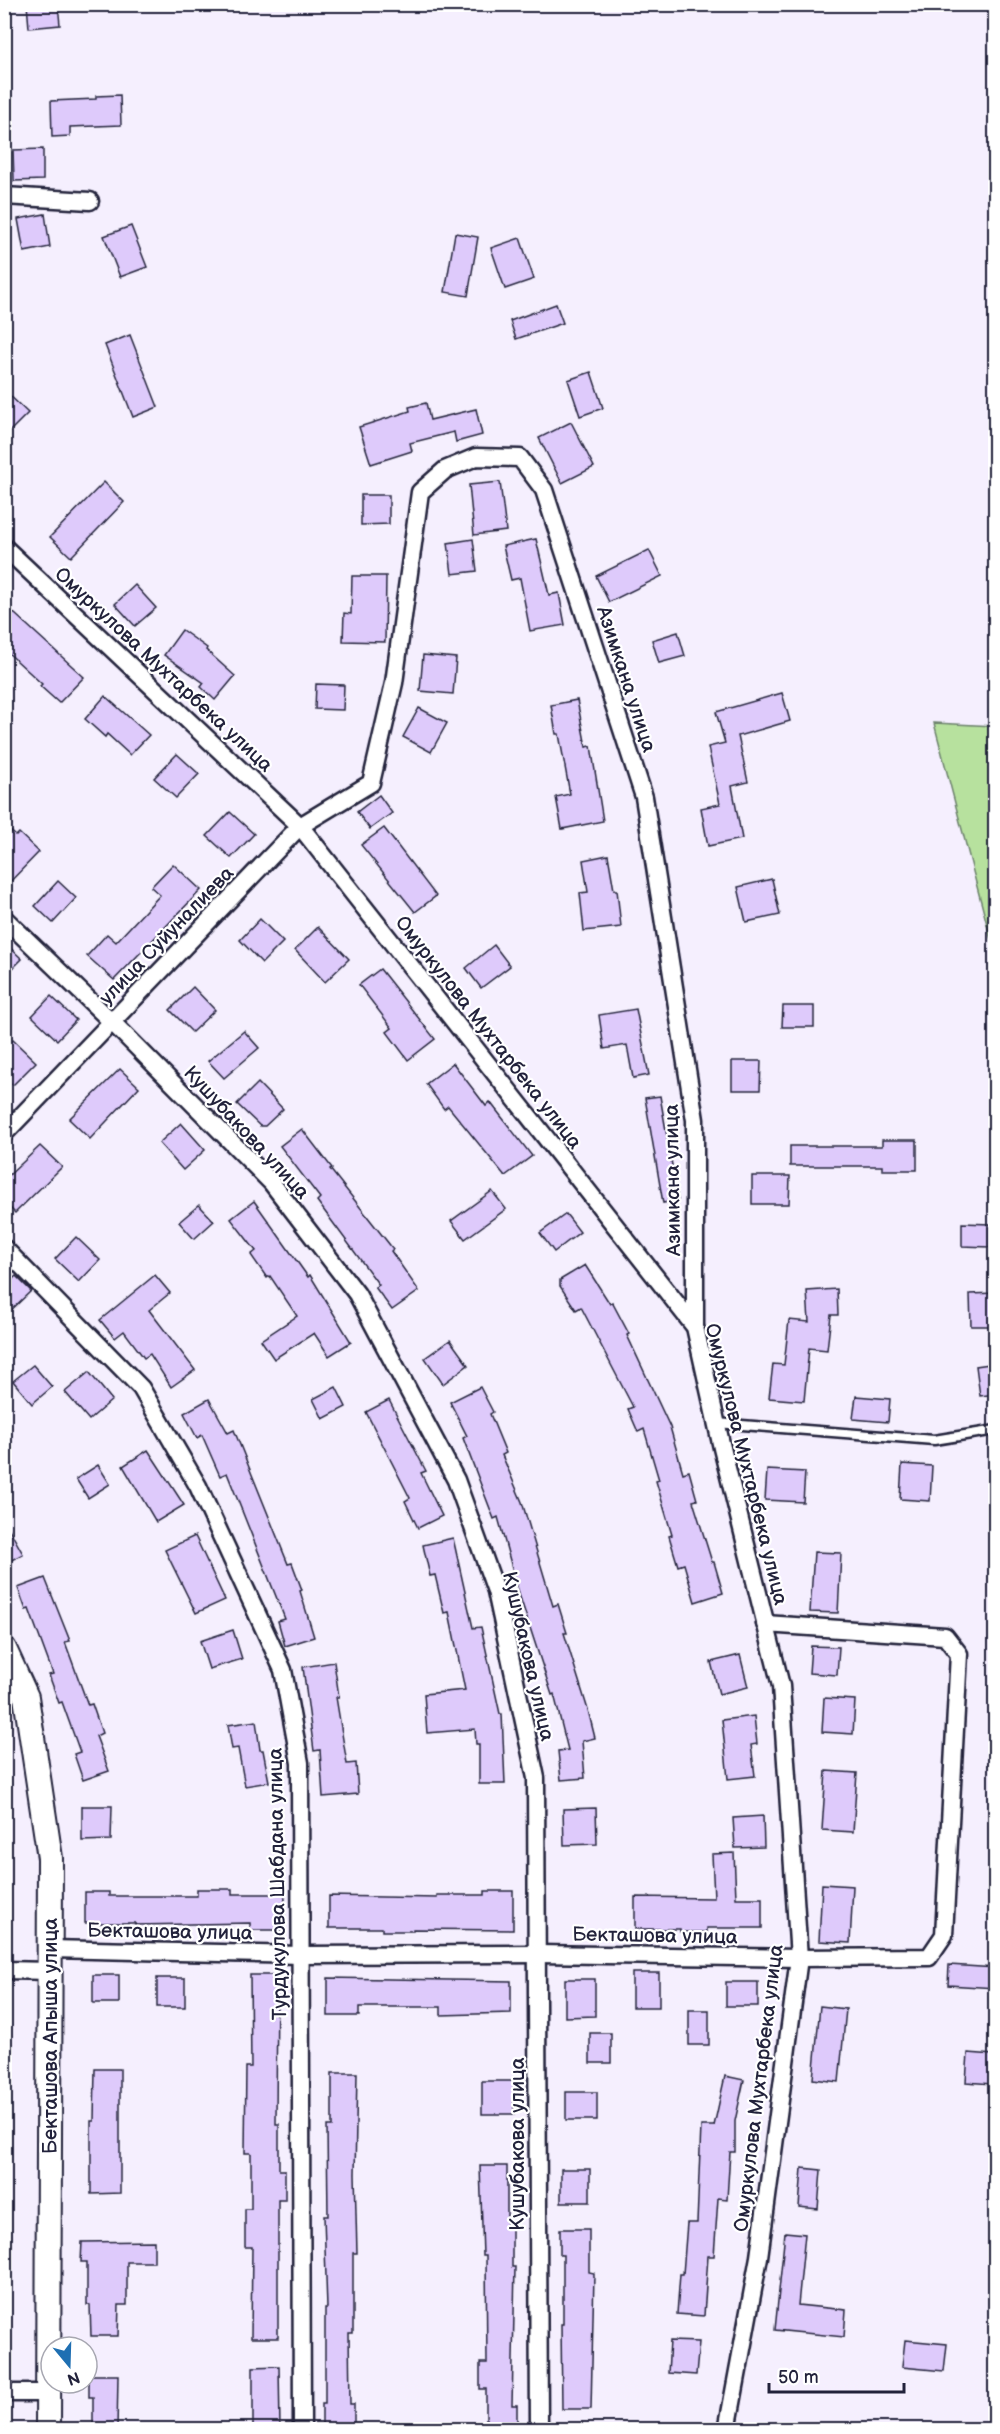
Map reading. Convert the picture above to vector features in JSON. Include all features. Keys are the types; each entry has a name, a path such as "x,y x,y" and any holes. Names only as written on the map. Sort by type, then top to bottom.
{"street":[{"path":"4,196 90,201"},
{"name":"Азимкана улица","path":"372,783 393,683 420,492 445,470 476,457 520,458 544,490 644,797 695,1120 695,1327"},
{"name":"Омуркулова Мухтарбека улица","path":"4,547 300,826 695,1327 716,1423 781,1686 799,1958 759,2257 727,2430"},
{"name":"улица Суйуналиева","path":"4,1134 300,826 372,783"},
{"name":"Кушубакова улица","path":"4,918 112,1022 271,1182 357,1294 456,1480 496,1592 536,1778 539,2430"},
{"name":"Турдукулова Шабдана улица","path":"4,1248 141,1388 198,1486 283,1670 300,1763 302,2430"},
{"name":"Бекташова улица","path":"4,1970 50,1960 301,1955 929,1957 944,1935 959,1654 945,1635 765,1624"},
{"name":"Бекташова Апыша улица","path":"4,1649 26,1697 50,1858 48,2335"},
{"path":"4,2393 39,2393"},
{"name":"Бекташова Апыша улица","path":"48,2395 48,2430"}],"lane":[{"path":"716,1423 934,1440 996,1430"}],"green space":[{"path":"934,723 995,726 995,955"}],"building":[{"path":"27,4 58,4 60,25 29,28"},
{"path":"120,95 121,125 70,127 70,136 52,137 51,101 96,99 96,96"},
{"path":"43,149 43,180 14,181 13,150"},
{"path":"45,214 50,247 24,252 18,219"},
{"path":"131,226 147,267 120,277 104,236"},
{"path":"455,233 478,237 468,296 445,292"},
{"path":"520,238 534,279 505,289 491,248"},
{"path":"556,304 563,323 516,339 510,321"},
{"path":"130,335 158,407 133,417 105,345"},
{"path":"591,372 603,408 580,416 568,380"},
{"path":"4,390 28,413 4,437"},
{"path":"426,403 430,420 476,409 482,435 456,442 454,432 410,443 412,451 371,464 359,427 410,411 409,407"},
{"path":"571,422 594,467 562,483 539,438"},
{"path":"104,482 124,502 71,557 50,537"},
{"path":"500,482 506,531 474,535 469,485"},
{"path":"361,495 389,495 389,524 361,525"},
{"path":"473,539 477,571 452,574 448,543"},
{"path":"536,539 549,595 559,593 565,625 530,631 520,578 511,580 503,546"},
{"path":"649,550 662,576 609,602 596,576"},
{"path":"352,576 386,576 385,642 343,641 344,613 351,614"},
{"path":"135,585 156,608 135,626 115,604"},
{"path":"4,604 84,677 59,703 4,649"},
{"path":"182,630 207,648 206,650 235,676 215,700 201,687 204,683 164,655"},
{"path":"678,632 685,656 659,663 652,640"},
{"path":"423,655 456,658 453,694 420,691"},
{"path":"316,684 344,685 343,710 315,709"},
{"path":"782,693 790,721 738,736 748,782 732,786 742,839 708,846 701,808 720,804 708,747 725,743 716,712"},
{"path":"105,696 149,735 130,755 107,734 105,737 85,719"},
{"path":"577,700 586,747 591,746 603,821 562,829 556,797 570,794 551,705"},
{"path":"419,708 447,723 431,752 403,737"},
{"path":"177,754 199,774 176,798 154,778"},
{"path":"379,795 392,813 370,829 357,812"},
{"path":"230,812 254,834 231,858 207,836"},
{"path":"4,825 16,836 19,833 39,852 4,888"},
{"path":"384,828 436,896 415,912 361,845"},
{"path":"608,855 614,890 617,890 621,927 584,931 580,893 588,892 583,860"},
{"path":"173,864 201,890 114,980 87,956 107,934 116,942 160,895 151,887"},
{"path":"772,879 780,915 746,922 738,887"},
{"path":"58,881 76,898 53,923 35,906"},
{"path":"260,919 283,942 262,963 240,940"},
{"path":"318,927 349,959 325,982 295,950"},
{"path":"4,942 22,959 4,977"},
{"path":"494,945 510,966 481,988 466,968"},
{"path":"380,969 435,1039 408,1060 387,1032 392,1028 359,985"},
{"path":"193,987 215,1010 192,1032 170,1010"},
{"path":"51,996 76,1020 57,1040 32,1016"},
{"path":"783,1006 814,1006 814,1027 782,1027"},
{"path":"636,1009 649,1075 633,1078 627,1045 604,1049 599,1015"},
{"path":"244,1031 259,1048 224,1078 208,1061"},
{"path":"13,1040 36,1062 13,1085 4,1077 4,1049"},
{"path":"732,1061 761,1061 760,1090 732,1090"},
{"path":"453,1063 486,1106 490,1102 532,1156 505,1176 448,1106 444,1109 426,1084"},
{"path":"120,1069 139,1087 90,1139 69,1119"},
{"path":"258,1083 283,1109 265,1126 260,1126 237,1104"},
{"path":"660,1096 678,1200 663,1203 645,1098"},
{"path":"181,1123 205,1150 183,1170 159,1143"},
{"path":"302,1129 332,1168 330,1169 393,1249 391,1251 419,1291 392,1310 375,1287 379,1285 317,1201 320,1198 280,1146"},
{"path":"882,1140 917,1140 917,1170 882,1170 882,1166 790,1166 790,1146 882,1146"},
{"path":"40,1146 62,1167 15,1213 4,1202 4,1180"},
{"path":"752,1176 790,1176 789,1204 752,1204"},
{"path":"492,1191 506,1209 465,1239 451,1221"},
{"path":"254,1201 308,1277 310,1275 351,1342 329,1356 314,1333 274,1359 261,1340 297,1316 270,1276 267,1278 251,1255 256,1251 231,1219"},
{"path":"199,1205 214,1221 194,1239 179,1222"},
{"path":"566,1214 580,1232 554,1252 540,1233"},
{"path":"962,1223 990,1224 990,1247 962,1246"},
{"path":"76,1237 100,1260 79,1282 55,1259"},
{"path":"585,1265 610,1304 612,1302 629,1334 627,1335 670,1427 683,1473 689,1471 697,1500 693,1501 723,1593 695,1602 684,1564 678,1566 669,1536 672,1535 644,1429 638,1432 628,1409 633,1407 581,1307 576,1310 560,1286 560,1280"},
{"path":"155,1275 170,1293 149,1310 195,1370 171,1387 150,1354 144,1358 124,1331 115,1338 100,1320"},
{"path":"16,1276 31,1291 4,1317 4,1287"},
{"path":"837,1289 838,1315 831,1315 827,1350 809,1348 804,1401 769,1398 773,1364 784,1365 789,1320 809,1322 807,1291"},
{"path":"996,1293 996,1326 971,1326 970,1294"},
{"path":"450,1340 468,1365 443,1384 425,1358"},
{"path":"996,1363 996,1394 980,1396 976,1366"},
{"path":"33,1365 52,1387 32,1404 13,1381"},
{"path":"89,1372 112,1400 89,1420 65,1392"},
{"path":"336,1387 346,1407 323,1419 313,1399"},
{"path":"480,1387 493,1412 490,1414 506,1453 502,1455 522,1502 553,1606 558,1604 567,1633 564,1633 588,1710 595,1738 582,1741 585,1778 561,1780 558,1751 568,1750 554,1694 552,1695 520,1597 498,1517 494,1519 463,1438 467,1436 450,1402"},
{"path":"856,1396 890,1399 888,1422 853,1419"},
{"path":"209,1399 228,1433 234,1430 288,1564 292,1563 302,1590 300,1591 314,1637 285,1646 278,1621 285,1619 227,1473 220,1476 202,1435 197,1438 184,1413"},
{"path":"389,1400 426,1471 421,1473 442,1516 418,1528 405,1501 410,1498 366,1412"},
{"path":"148,1450 184,1505 156,1522 123,1466"},
{"path":"902,1464 932,1466 930,1501 900,1499"},
{"path":"98,1465 110,1484 88,1498 76,1479"},
{"path":"767,1470 805,1472 803,1502 765,1500"},
{"path":"4,1520 23,1554 4,1564"},
{"path":"195,1536 225,1600 196,1613 165,1550"},
{"path":"453,1538 473,1628 481,1627 500,1714 502,1714 505,1784 479,1784 479,1744 476,1744 475,1729 427,1733 424,1694 465,1690 449,1612 444,1613 435,1575 430,1576 423,1545"},
{"path":"814,1552 841,1553 838,1613 810,1612"},
{"path":"45,1578 70,1641 65,1642 88,1705 92,1704 102,1733 96,1736 109,1771 83,1780 74,1754 80,1752 62,1702 59,1703 49,1675 53,1674 29,1609 26,1610 18,1588"},
{"path":"233,1630 242,1659 209,1669 200,1641"},
{"path":"811,1646 839,1647 837,1675 809,1673"},
{"path":"740,1655 748,1687 719,1694 711,1662"},
{"path":"334,1662 339,1697 336,1697 347,1764 356,1763 358,1794 323,1797 320,1750 314,1751 303,1667"},
{"path":"824,1698 855,1700 853,1734 822,1732"},
{"path":"754,1716 757,1744 751,1745 755,1776 728,1779 722,1720"},
{"path":"256,1721 260,1750 263,1750 269,1782 245,1786 238,1748 232,1749 228,1725"},
{"path":"826,1771 857,1773 853,1832 822,1830"},
{"path":"82,1806 112,1806 111,1840 82,1841"},
{"path":"596,1808 597,1844 564,1845 563,1809"},
{"path":"763,1816 764,1847 735,1848 733,1818"},
{"path":"734,1853 736,1898 762,1898 762,1928 707,1928 707,1932 680,1932 680,1929 635,1929 635,1897 714,1898 712,1854"},
{"path":"822,1884 853,1886 850,1943 819,1941"},
{"path":"197,1889 232,1889 232,1894 285,1894 284,1930 250,1930 250,1923 135,1925 135,1923 85,1923 85,1892 109,1892 109,1896 197,1896"},
{"path":"485,1891 513,1891 513,1930 382,1931 382,1928 329,1928 329,1896 437,1898 437,1895 485,1895"},
{"path":"949,1965 996,1968 996,1988 948,1985"},
{"path":"632,1973 659,1973 659,2007 632,2007"},
{"path":"93,1975 119,1975 119,2003 93,2003"},
{"path":"250,1975 277,1975 276,2124 279,2124 279,2170 285,2170 285,2200 278,2200 278,2338 251,2338 252,2247 245,2247 245,2209 251,2209 251,2153 245,2153 246,2067 251,2067"},
{"path":"157,1978 185,1978 185,2007 157,2007"},
{"path":"328,1978 511,1981 511,2013 441,2015 441,2007 359,2007 359,2016 328,2016"},
{"path":"565,1979 595,1979 595,2016 565,2017"},
{"path":"726,1982 758,1982 758,2006 726,2006"},
{"path":"820,2006 846,2009 839,2082 813,2079"},
{"path":"689,2010 709,2010 709,2045 689,2045"},
{"path":"590,2033 611,2033 611,2063 590,2063"},
{"path":"968,2053 994,2055 992,2084 966,2082"},
{"path":"95,2069 120,2069 120,2193 91,2194 91,2121 94,2121"},
{"path":"332,2073 357,2073 355,2174 357,2253 353,2253 353,2333 349,2333 350,2404 354,2404 354,2430 322,2430 322,2404 325,2404 325,2308 327,2308 324,2216 328,2216 327,2126 332,2126"},
{"path":"725,2076 744,2080 735,2121 735,2152 730,2152 727,2199 718,2198 714,2256 708,2256 704,2316 677,2314 687,2223 697,2223 701,2126 714,2126"},
{"path":"482,2081 514,2081 514,2114 482,2114"},
{"path":"566,2092 597,2092 597,2120 566,2120"},
{"path":"480,2166 507,2166 507,2226 512,2226 512,2267 515,2267 512,2405 517,2405 517,2430 486,2430 486,2389 480,2389 480,2363 487,2363 486,2255 483,2255"},
{"path":"802,2168 821,2170 818,2209 799,2207"},
{"path":"561,2169 590,2169 590,2202 561,2202"},
{"path":"560,2229 589,2229 589,2272 594,2273 591,2409 562,2409 563,2255 560,2255"},
{"path":"785,2232 805,2234 798,2305 846,2310 844,2337 775,2330"},
{"path":"154,2241 154,2262 127,2262 127,2305 119,2305 118,2336 91,2335 90,2305 87,2305 87,2262 81,2262 82,2242"},
{"path":"905,2340 947,2344 944,2371 902,2367"},
{"path":"670,2341 699,2342 696,2375 668,2373"},
{"path":"279,2366 280,2430 253,2430 253,2367"},
{"path":"99,2375 118,2375 117,2430 93,2430 93,2397 89,2395 99,2395"}]}
